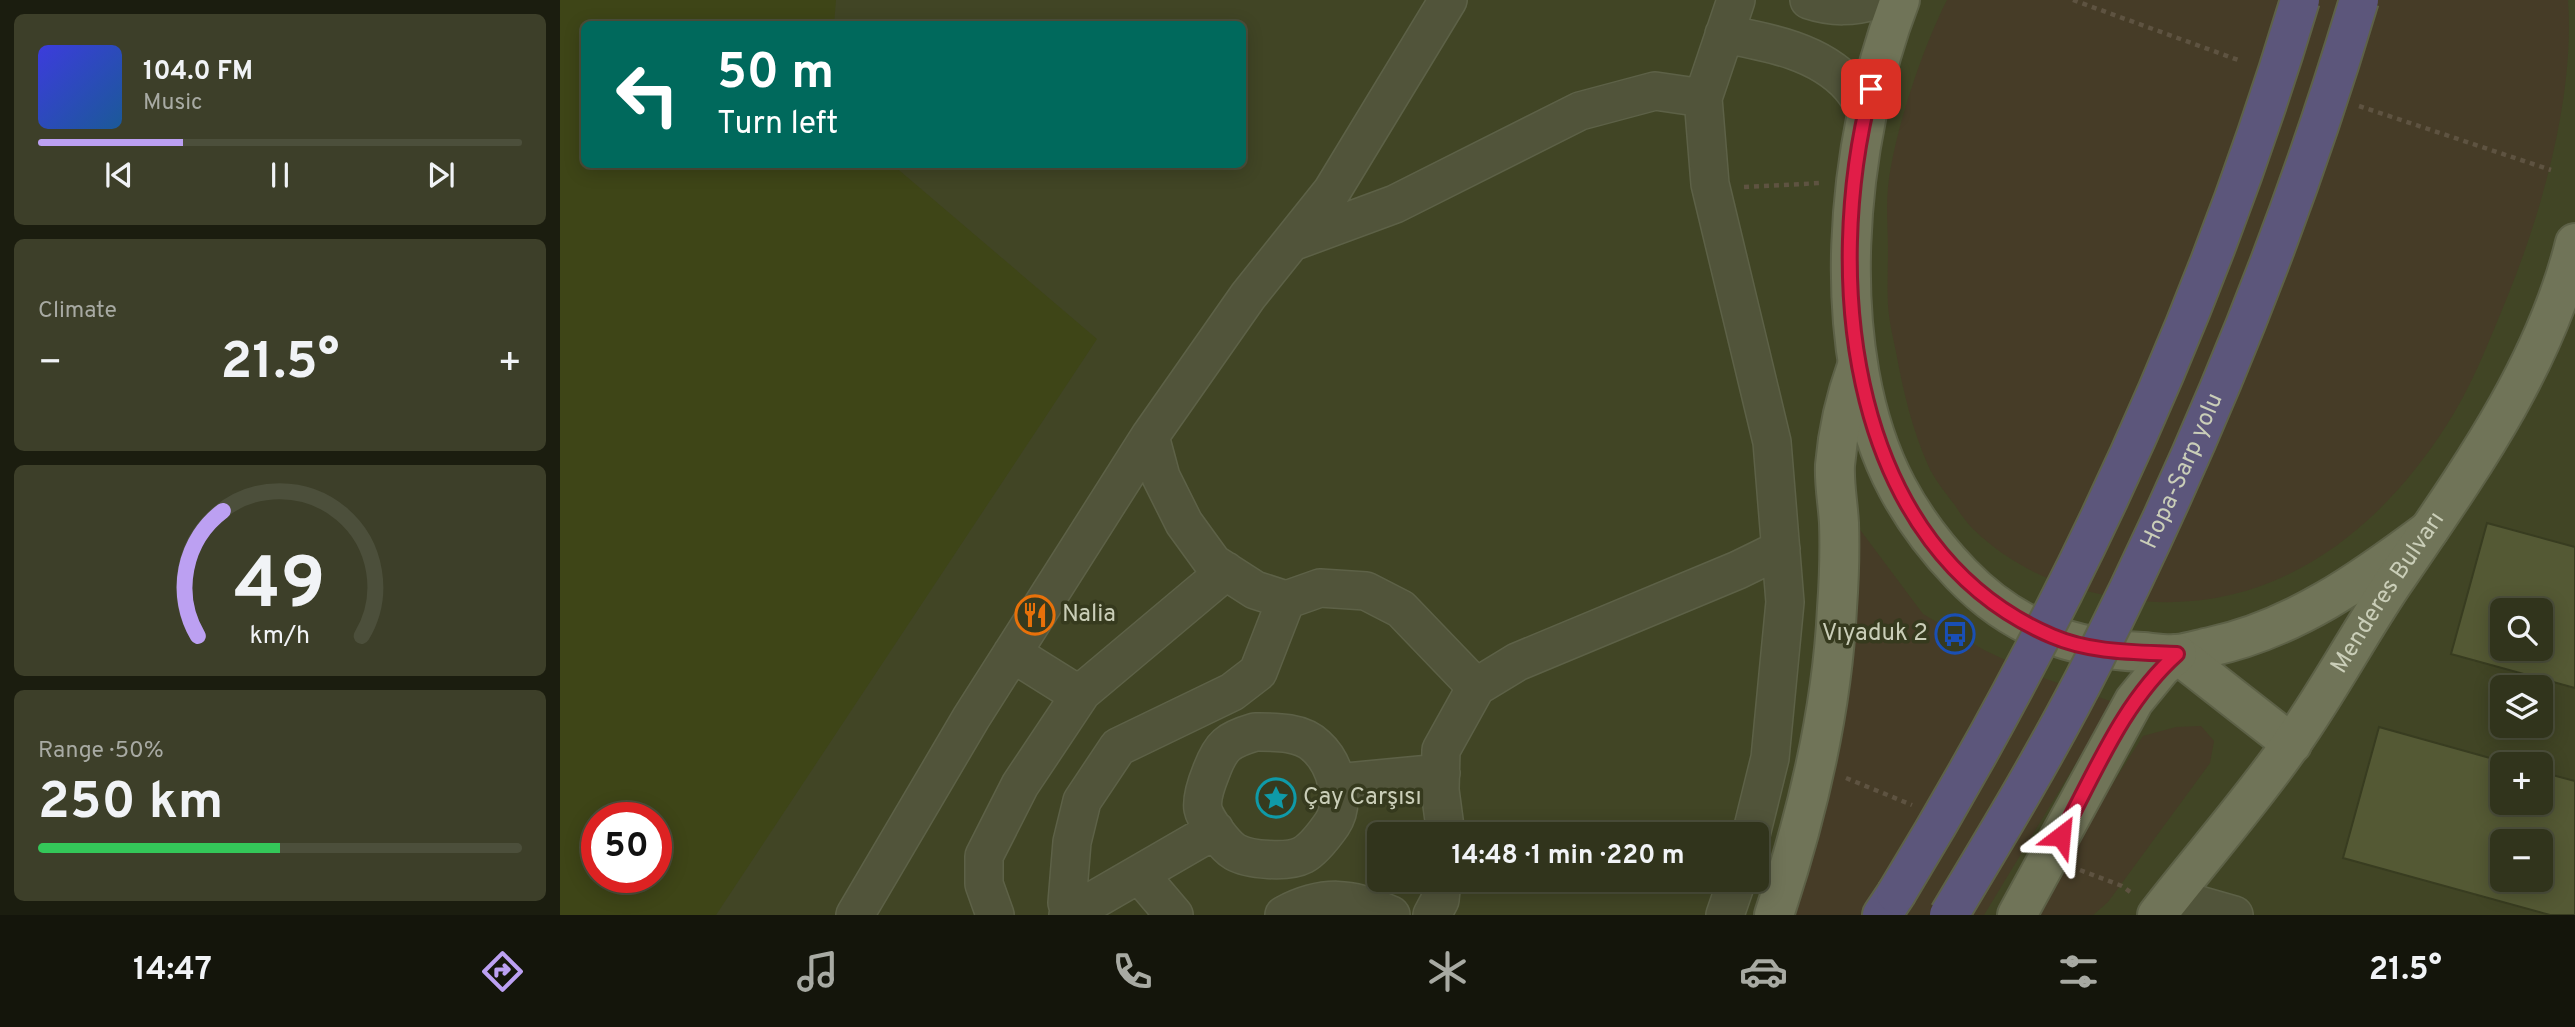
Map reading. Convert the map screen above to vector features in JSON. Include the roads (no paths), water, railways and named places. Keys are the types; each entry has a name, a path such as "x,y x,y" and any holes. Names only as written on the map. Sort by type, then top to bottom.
{"highway":[{"path":"1889,904 1952,802 2009,697 2101,514 2174,352 2242,173 2300,0"},
{"name":"Hopa-Sarp yolu","path":"1949,915 2022,792 2092,664 2156,531 2225,375 2297,190 2359,0"}],"main road":[{"path":"1900,0 1881,51 1866,109 1855,184 1850,259 1858,361 1867,405 1896,486 1931,539 1976,590 2012,617 2078,645 2123,652 2177,654 2236,641 2316,608 2375,570 2429,530"},
{"name":"Menderes Bulvarı","path":"2164,906 2291,744 2509,404 2543,337 2575,243"},
{"path":"1774,915 1796,850 1830,689 1837,609 1839,527 1836,457 1845,399 1858,361"},
{"path":"2177,654 2291,744"},
{"path":"2017,915 2134,701 2161,668 2177,654"}],"street":[{"path":"860,914 971,718 1150,436 1248,296 1332,191 1448,0"},
{"path":"1736,0 1703,99 1710,184 1772,442 1785,602 1770,758 1754,822"},
{"path":"1809,0 1822,5 1844,7 1877,0"},
{"path":"1724,34 1773,45 1815,60 1850,86 1866,109"},
{"path":"1291,242 1395,204 1580,111 1656,90 1703,99"},
{"path":"1150,436 1161,477 1184,523 1213,563 1255,590 1286,600 1320,587 1366,592 1401,609 1476,687"},
{"path":"1444,822 1440,790 1441,750 1476,687 1517,662 1782,549"},
{"path":"995,915 984,884 984,856 1020,785 1082,692 1226,571"},
{"path":"1215,830 1069,915 1067,903 1072,842 1082,801 1118,747 1232,692 1258,672 1286,600"},
{"path":"1013,653 1068,688 1082,692"},
{"path":"1255,732 1285,732 1316,744 1332,768 1336,783 1338,816 1324,835 1303,855 1257,859 1234,851 1215,830 1203,808 1206,787 1217,754 1232,739 1255,732"},
{"path":"1336,783 1441,773"},
{"path":"1140,875 1174,915"},
{"path":"1432,915 1440,900 1441,892"},
{"path":"1725,915 1733,892"},
{"path":"1284,915 1300,906 1330,899 1365,903 1391,915"},
{"path":"2164,906 2234,915"}],"place":[{"name":"Nalia","path":"1035,615"},
{"name":"Vıyaduk 2","path":"1955,634"},
{"name":"Çay Carşısı","path":"1276,798"}]}
